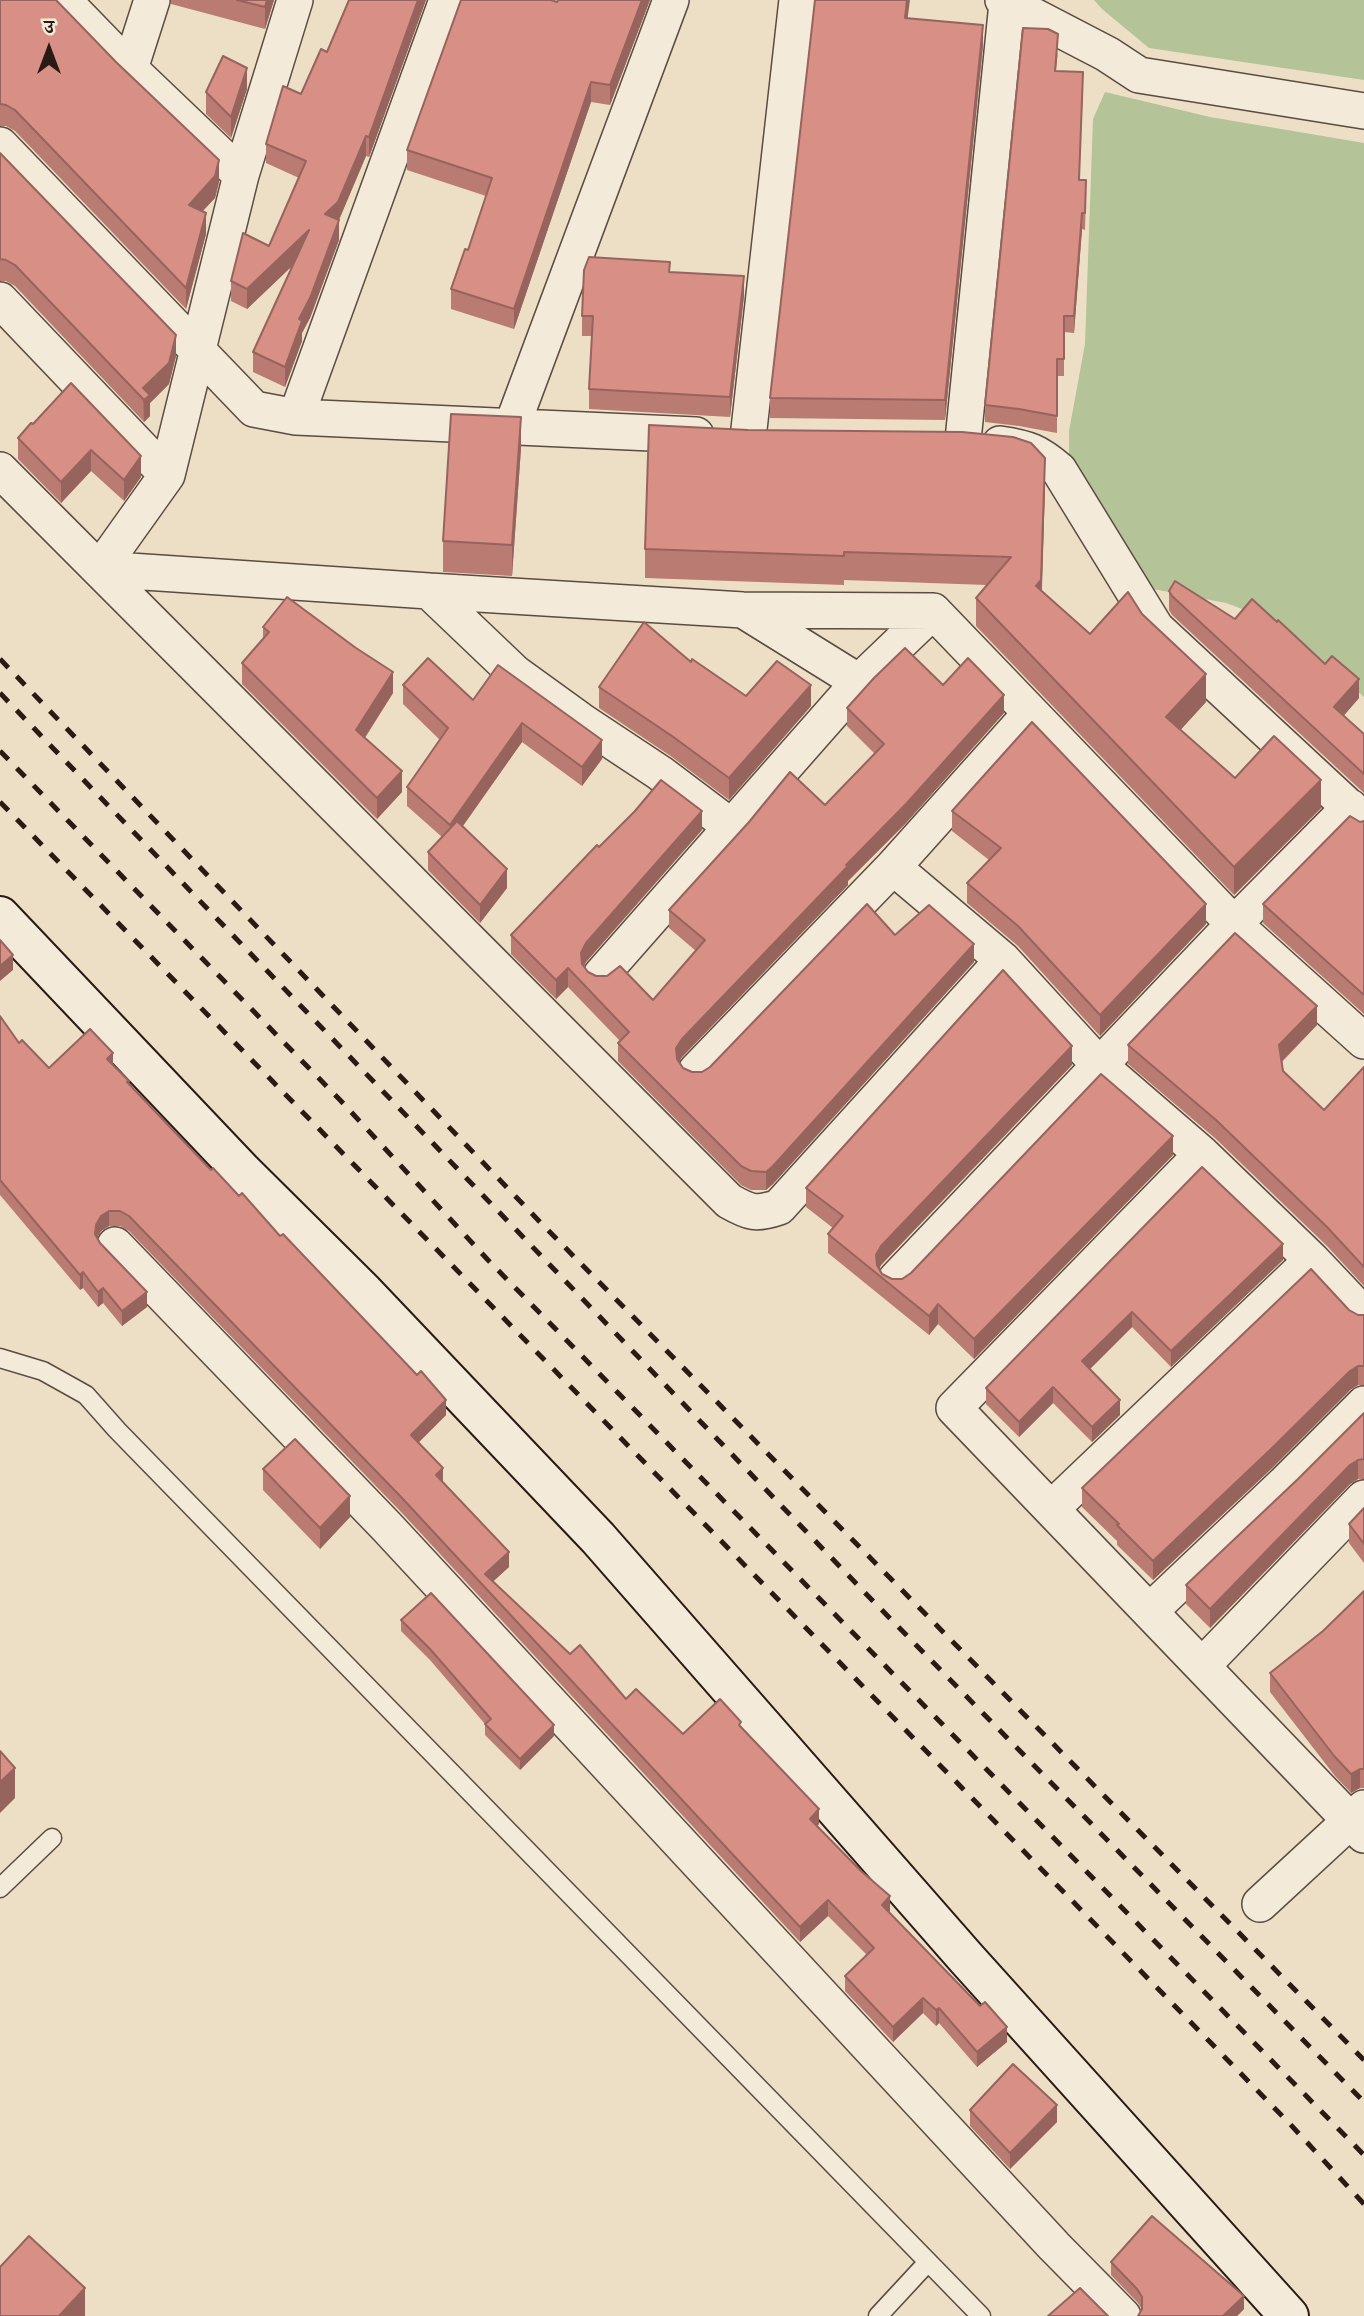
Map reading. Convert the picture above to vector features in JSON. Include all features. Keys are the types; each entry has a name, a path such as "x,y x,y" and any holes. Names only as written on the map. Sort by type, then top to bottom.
{"street":[{"path":"63,0 130,69 241,174"},
{"path":"130,69 152,0"},
{"path":"100,569 167,475 241,174 295,0"},
{"path":"296,417 447,0"},
{"path":"513,426 671,0"},
{"path":"0,145 254,409 296,417 761,438 797,0"},
{"path":"896,1279 1234,924 1357,814 1156,628 1059,470 1041,454 1017,446 950,440 1005,1 1107,54 1139,75 1364,111"},
{"path":"0,300 167,475"},
{"path":"0,470 729,1201 746,1211 760,1214 779,1207 1003,960"},
{"path":"100,569 743,610 933,611 1234,924 1364,1041"},
{"path":"429,591 515,673 660,773 733,828"},
{"path":"743,610 859,682"},
{"path":"601,975 859,682 933,611"},
{"path":"696,1071 893,867 1031,713"},
{"path":"893,867 1003,960 1100,1066 1202,1154 1364,1315"},
{"path":"0,916 243,1172 364,1292 598,1538 967,1959 1289,2316"},
{"path":"1202,1154 954,1408 1202,1666 1359,1821 1260,1904"},
{"path":"115,1245 387,1527 1054,2246 1123,2316"},
{"path":"1051,1509 1311,1260"},
{"path":"1150,1611 1364,1404"},
{"path":"1202,1666 1364,1498"}],"lane":[{"path":"1,1360 43,1371 86,1395 117,1430 981,2316"},
{"path":"0,1888 52,1838"},
{"path":"877,2316 928,2262"}],"green space":[{"path":"1094,0 1364,0 1364,80 1149,48"},
{"path":"1105,92 1210,117 1364,143 1364,697 1277,622 1226,603 1153,589 1069,457 1069,431 1085,344 1093,119"}],"building":[{"path":"0,0 56,0 116,62 219,160 215,176 189,205 206,213 186,288 15,110 0,104"},
{"path":"237,0 267,0 265,7"},
{"path":"349,0 418,0 369,137 366,136 338,202 325,214 339,220 310,298 299,319 302,321 285,367 253,352 309,230 247,289 231,281 243,233 269,246 306,161 266,144 283,86 301,94 321,49 327,52"},
{"path":"461,0 642,0 610,85 591,82 514,309 451,289 465,249 468,250 492,178 407,150"},
{"path":"815,0 907,0 905,18 983,25 945,400 770,398"},
{"path":"1023,28 1048,29 1058,34 1055,71 1083,72 1079,180 1086,180 1085,213 1082,213 1074,316 1064,316 1064,359 1057,359 1057,416 985,405"},
{"path":"223,56 247,68 231,117 206,92"},
{"path":"0,153 176,335 169,363 143,388 150,395 144,400 15,265 0,259"},
{"path":"589,257 670,262 669,272 744,276 730,397 589,389 593,316 582,316 584,270"},
{"path":"71,383 141,456 124,480 91,450 61,482 18,438"},
{"path":"451,414 521,417 512,545 443,541"},
{"path":"649,425 748,430 962,432 1013,437 1031,443 1045,458 1041,580 1036,586 1090,634 1128,592 1142,614 1206,674 1166,717 1235,778 1274,736 1321,780 1234,867 976,598 1011,557 844,552 844,556 645,549"},
{"path":"1175,581 1235,619 1252,599 1325,664 1332,656 1359,679 1334,707 1364,734 1364,774 1172,596 1169,591"},
{"path":"287,597 393,672 356,730 402,771 377,798 242,663 269,632 263,627"},
{"path":"644,622 691,662 692,659 746,696 777,661 811,685 729,778 599,687"},
{"path":"905,648 943,685 968,658 1004,695 906,804 846,865 848,866 682,1039 676,1048 677,1059 683,1068 692,1072 702,1072 710,1067 867,904 895,935 929,905 974,944 773,1166 766,1172 751,1171 741,1166 618,1043 629,1032 568,968 556,980 511,935 597,845 599,847 635,811 661,780 702,811 586,943 581,953 582,964 588,972 596,976 607,976 620,966 653,1000 705,940 669,910 749,822 790,772 825,805 884,744 847,708"},
{"path":"428,658 473,700 498,665 602,740 582,767 522,723 450,825 407,787 448,728 403,685"},
{"path":"1032,722 1206,904 1100,1015 1018,926 967,883 1001,848 952,811"},
{"path":"1350,816 1360,822 1364,821 1364,995 1263,904"},
{"path":"457,821 507,869 480,905 428,852"},
{"path":"1235,933 1317,1006 1279,1045 1283,1071 1324,1110 1364,1067 1364,1267 1327,1227 1216,1120 1128,1045"},
{"path":"0,940 13,955 0,966"},
{"path":"1003,970 1072,1046 881,1246 876,1255 882,1274 892,1279 902,1279 911,1273 1101,1074 1173,1136 974,1339 938,1304 929,1316 828,1234 843,1216 806,1188"},
{"path":"0,1016 19,1043 22,1040 49,1068 90,1029 113,1053 107,1059 211,1170 213,1168 239,1196 242,1193 280,1236 283,1234 417,1375 421,1371 446,1400 411,1435 443,1468 436,1475 509,1552 485,1574 570,1654 580,1645 626,1699 636,1689 683,1734 720,1699 741,1722 739,1725 819,1809 810,1819 890,1896 882,1905 980,2006 985,2002 1007,2027 977,2052 939,2008 936,2010 923,1998 893,2027 845,1976 874,1948 828,1900 800,1927 402,1498 129,1216 120,1211 109,1211 101,1216 95,1234 100,1243 147,1292 122,1311 103,1288 98,1292 83,1272 80,1275 0,1180"},
{"path":"1202,1167 1283,1244 1171,1351 1132,1312 1082,1361 1120,1400 1092,1427 1053,1387 1019,1422 986,1388"},
{"path":"1311,1269 1349,1310 1364,1315 1364,1366 1350,1371 1153,1561 1082,1488"},
{"path":"1364,1413 1364,1459 1350,1465 1210,1609 1186,1585"},
{"path":"295,1439 350,1496 320,1528 263,1469"},
{"path":"1364,1508 1364,1544 1349,1524"},
{"path":"1364,1591 1364,1769 1351,1774 1270,1673 1323,1631"},
{"path":"431,1593 554,1725 520,1759 485,1724 491,1719 401,1620"},
{"path":"0,1751 15,1768 0,1782"},
{"path":"1013,2064 1057,2105 1010,2153 970,2110"},
{"path":"1152,2216 1244,2296 1223,2316 1138,2316 1142,2309 1142,2297 1111,2262"},
{"path":"29,2236 85,2288 59,2316 0,2316 0,2267"},
{"path":"1080,2288 1108,2316 1048,2316"}],"railway":[{"path":"0,659 541,1223 1364,2060"},
{"path":"0,693 872,1600 1364,2102"},
{"path":"0,751 341,1101 488,1260 1364,2155"},
{"path":"0,802 1290,2124 1364,2204"}]}
